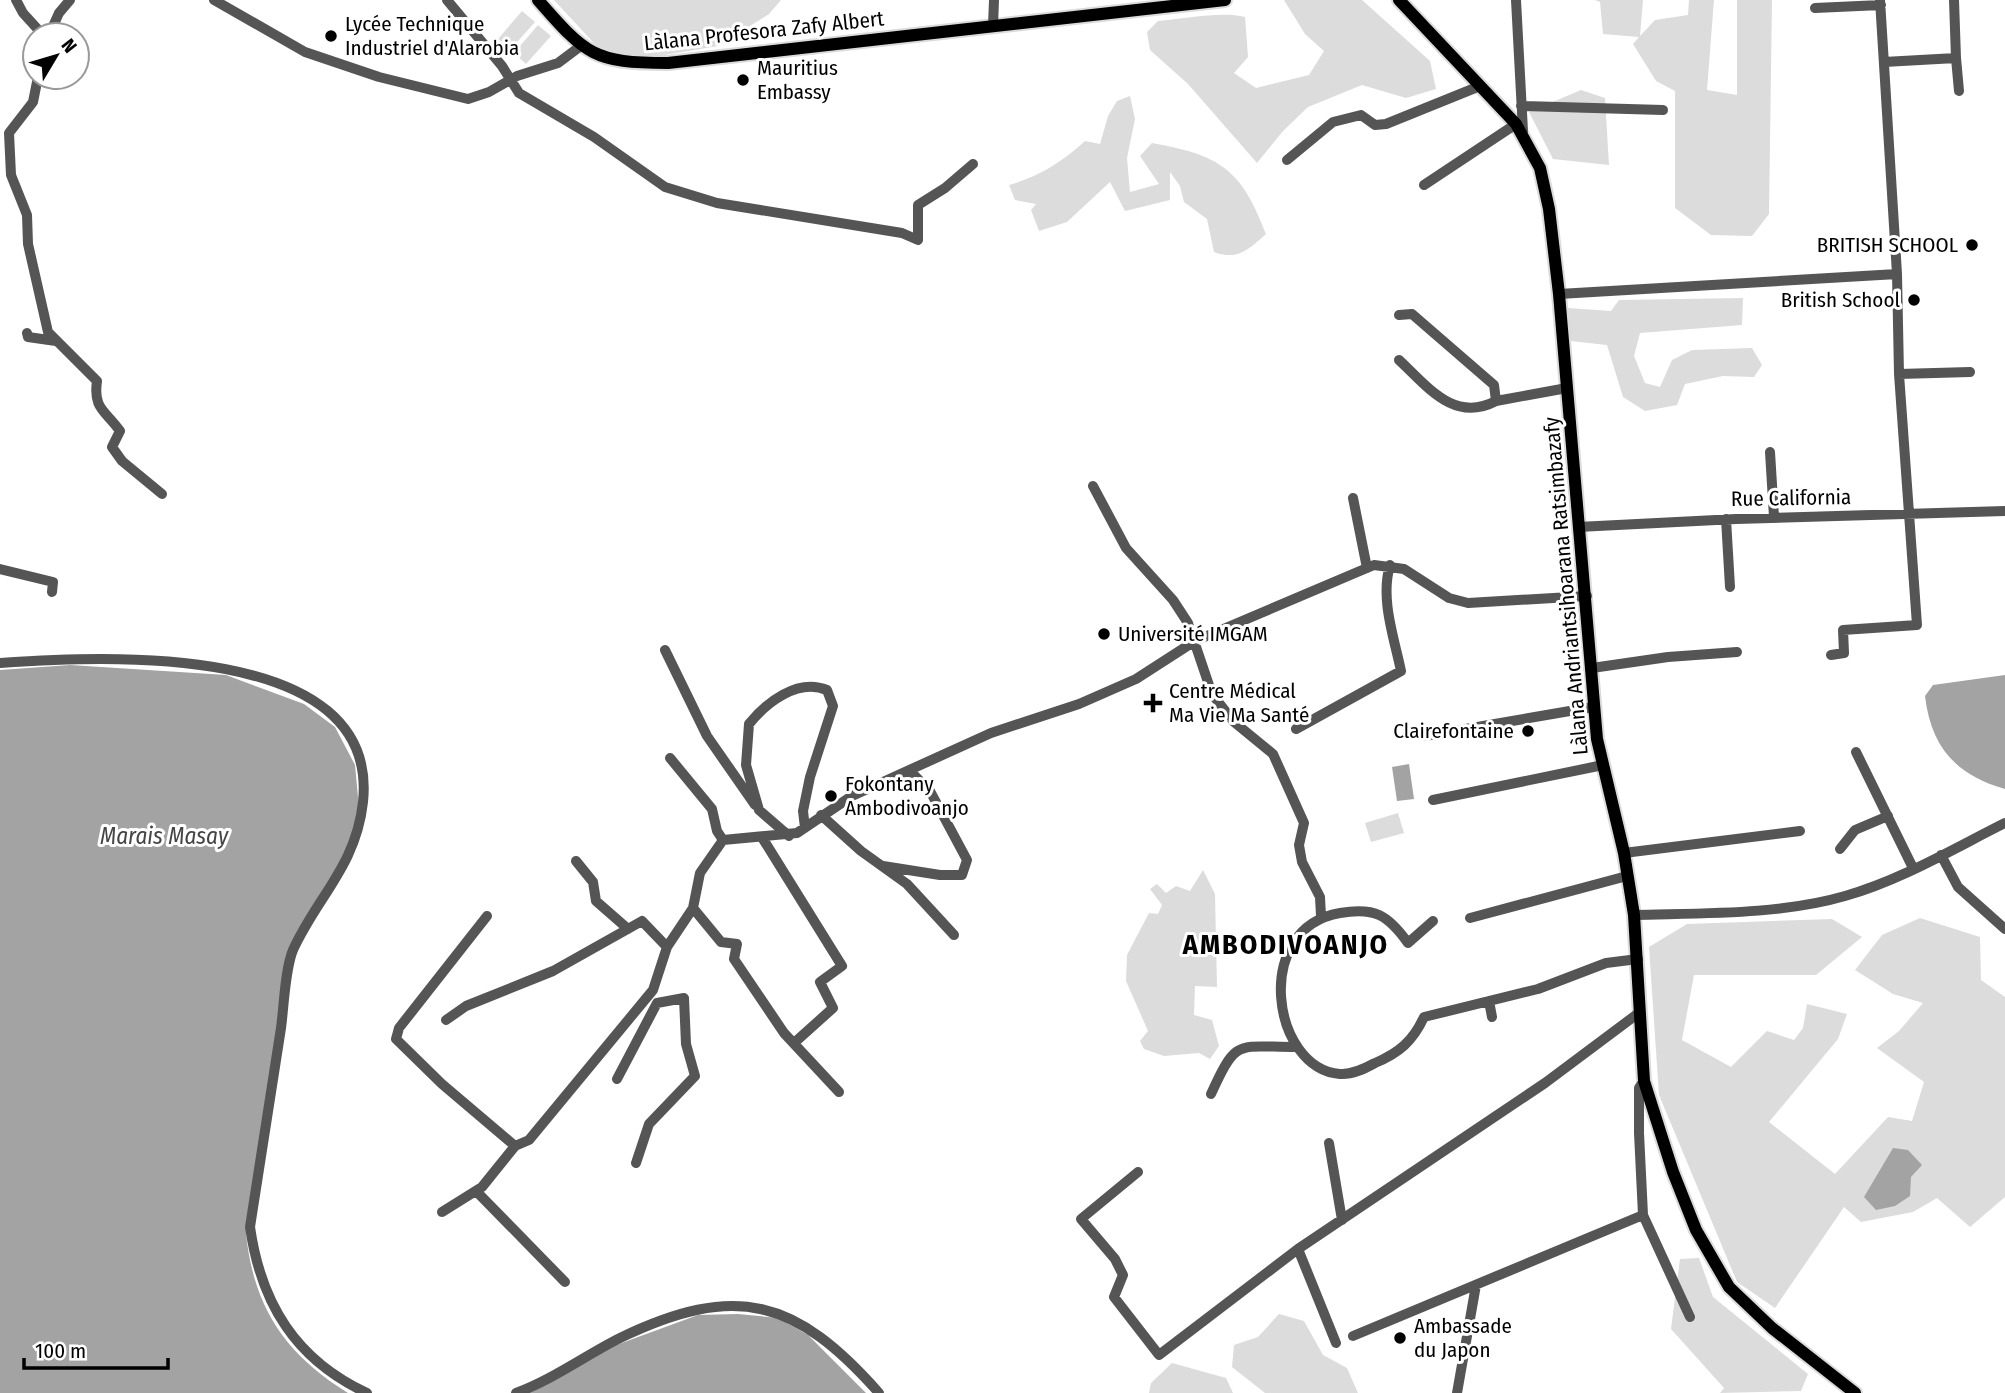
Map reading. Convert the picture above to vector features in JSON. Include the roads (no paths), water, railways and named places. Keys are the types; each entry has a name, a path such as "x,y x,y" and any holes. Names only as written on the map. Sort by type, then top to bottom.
{"main road":[{"name":"Làlana Profesora Zafy Albert","path":"538,0 582,45 601,58 624,63 668,63 1225,0"},
{"name":"Làlana Andriantsihoarana Ratsimbazafy","path":"1399,0 1519,128 1540,168 1549,209 1559,294 1578,527 1587,596 1593,707 1603,765 1624,853 1634,915 1644,1081 1673,1172 1696,1230 1728,1287 1772,1328 1855,1393"}],"street":[{"path":"16,0 30,21"},
{"path":"55,21 70,0"},
{"path":"214,0 305,52 379,77 468,99 489,92 509,80 558,63 582,45"},
{"path":"447,0 502,65 519,93 594,137 665,187 716,203 902,233 918,240 918,205 945,188 973,164"},
{"path":"993,26 994,0"},
{"path":"1424,185 1519,128 1521,106 1517,0"},
{"path":"1954,0 1959,91"},
{"path":"1815,8 1880,3 1897,274 1899,374 1917,625 1843,630 1844,653 1831,655"},
{"path":"1884,62 1956,58"},
{"path":"1287,160 1333,122 1361,115 1374,125 1385,124 1480,86"},
{"path":"35,91 33,102 4,132 11,175 27,215 28,244 42,313 48,332 55,341 97,381 95,398 98,405 120,430 112,447 122,461 162,495"},
{"path":"1521,106 1663,110"},
{"path":"1559,294 1897,274"},
{"path":"1399,315 1412,314 1494,385 1496,401"},
{"path":"27,333 28,337 55,341"},
{"path":"1399,360 1453,405 1479,410 1496,401 1567,388"},
{"path":"1899,374 1970,372"},
{"path":"1770,452 1774,517"},
{"path":"1093,486 1126,548 1173,600 1188,623 1212,694 1234,722 1273,754 1304,823 1299,845 1302,862 1320,897 1321,916"},
{"path":"1353,498 1367,568"},
{"name":"Rue California","path":"1578,527 1774,517 2005,512"},
{"path":"1726,519 1730,587"},
{"path":"1296,729 1401,671 1387,608 1390,565"},
{"path":"723,840 789,836 852,796 1001,729 1079,704 1136,679 1195,641 1367,568 1390,565 1404,569 1449,598 1468,603 1587,596"},
{"path":"0,569 54,582 52,592"},
{"path":"665,650 707,736 759,810 789,836"},
{"path":"1592,668 1668,657 1737,652"},
{"path":"0,663 74,658 201,663 230,668 309,697 339,721 359,758 363,802 353,845 340,875 292,951 250,1227 254,1258 266,1293 296,1342 320,1366 367,1393"},
{"path":"759,810 746,765 749,724 772,701 797,690 819,687 827,690 833,706 805,800 805,828"},
{"path":"1425,736 1593,707"},
{"path":"1856,751 1913,868"},
{"path":"670,758 712,809 717,831 723,840"},
{"path":"1433,800 1603,765"},
{"path":"883,866 940,875 962,875 967,860 930,790 910,771"},
{"path":"821,816 861,851 906,884 954,935"},
{"path":"1840,849 1855,830 1888,816"},
{"path":"1634,915 1742,912 1843,897 1913,868 2005,823"},
{"path":"1624,853 1800,831"},
{"path":"763,838 842,966 820,982 833,1009 794,1044"},
{"path":"442,1212 476,1191 515,1146 528,1140 653,990 667,947 693,908 700,873 723,840"},
{"path":"1941,855 1958,887 2005,929"},
{"path":"576,861 593,882 596,901 628,929"},
{"path":"1470,918 1627,876"},
{"path":"693,908 722,942 737,944 734,959 794,1044 839,1092"},
{"path":"1433,920 1408,943 1384,916 1354,911 1321,916 1297,936 1284,958 1281,1006 1297,1047 1313,1063 1338,1074 1357,1072 1390,1057 1414,1039 1424,1017 1538,989 1606,963 1638,959"},
{"path":"487,916 399,1028 396,1039 419,1064 515,1146"},
{"path":"446,1020 466,1006 553,971 642,920 667,947"},
{"path":"617,1079 657,1003 653,990"},
{"path":"636,1163 649,1124 695,1076 686,1044 684,998 657,1003"},
{"path":"1489,1001 1492,1017"},
{"path":"1138,1172 1081,1219 1115,1259 1123,1275 1114,1297 1160,1355 1298,1249 1545,1083 1640,1012"},
{"path":"1211,1094 1228,1057 1242,1047 1297,1047"},
{"path":"1644,1081 1639,1088 1643,1214 1690,1317"},
{"path":"1329,1143 1342,1220"},
{"path":"476,1191 565,1282"},
{"path":"1353,1336 1643,1214"},
{"path":"1298,1249 1336,1343"},
{"path":"1457,1393 1476,1285"},
{"path":"516,1393 634,1333 702,1308 748,1306 781,1314 813,1329 855,1365 879,1393"}],"water":[{"name":"Marais Masay","path":"70,665 226,675 304,704 335,727 355,765 359,808 348,850 298,933 246,1234 256,1285 276,1327 307,1362 348,1393 0,1393 0,670"},
{"path":"2005,675 2005,789 1973,776 1949,756 1933,730 1925,696 1933,685"},
{"path":"1409,764 1414,799 1397,801 1392,767"},
{"path":"1893,1148 1908,1150 1922,1165 1911,1177 1910,1196 1895,1206 1876,1210 1864,1197"},
{"path":"738,1314 778,1318 808,1335 866,1393 524,1393 619,1344 698,1315"}],"place":[{"name":"Lycée Technique Industriel d'Alarobia","path":"331,36"},
{"name":"Mauritius Embassy","path":"743,80"},
{"name":"BRITISH SCHOOL","path":"1972,245"},
{"name":"British School","path":"1914,300"},
{"name":"Université IMGAM","path":"1104,634"},
{"name":"Centre Médical Ma Vie Ma Santé","path":"1153,703"},
{"name":"Clairefontaine","path":"1528,731"},
{"name":"Fokontany Ambodivoanjo","path":"831,796"},
{"name":"Ambassade du Japon","path":"1400,1338"}],"district":[{"name":"AMBODIVOANJO","path":"1286,944"}]}
